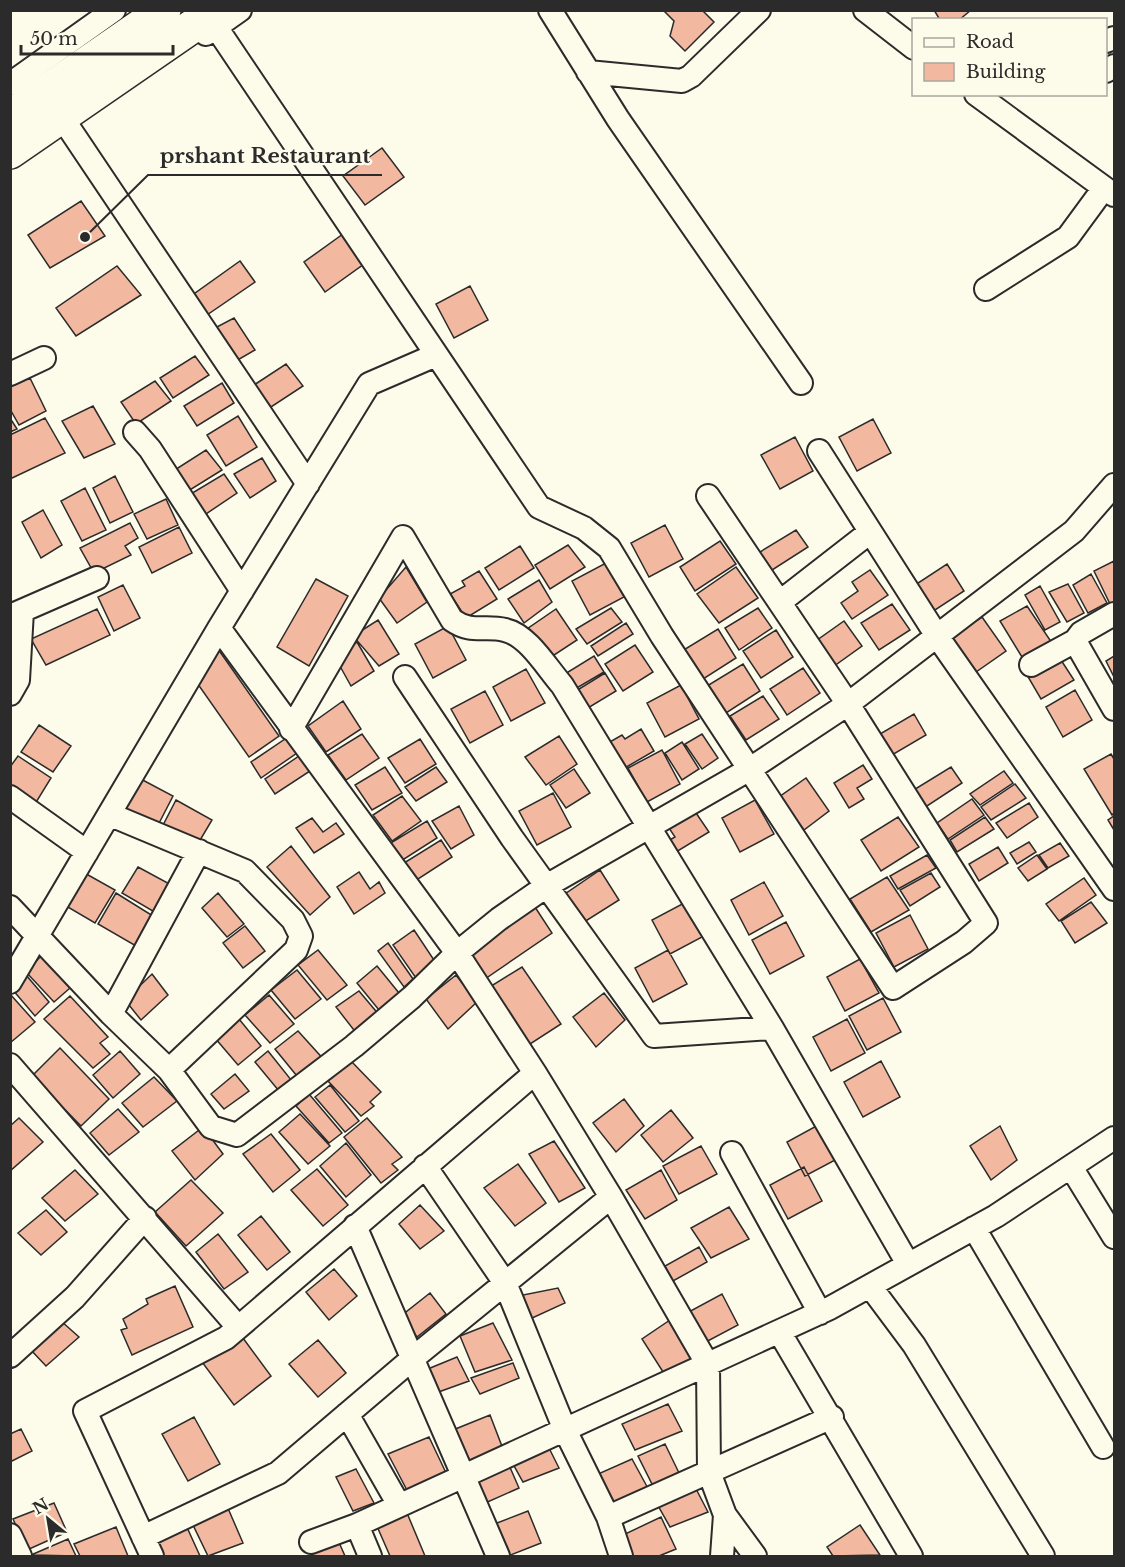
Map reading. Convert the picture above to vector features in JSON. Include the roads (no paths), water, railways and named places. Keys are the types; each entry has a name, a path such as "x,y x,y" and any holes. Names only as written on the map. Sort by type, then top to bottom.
{"highway":[{"path":"10,116 164,10"},
{"path":"10,152 216,19"}],"street":[{"path":"10,84 114,10"},
{"path":"10,168 69,128 216,19 240,10"},
{"path":"550,10 618,119 801,382"},
{"path":"593,79 682,81 691,76 759,10"},
{"path":"865,10 912,46"},
{"path":"216,19 375,266 539,507 584,528 609,548 750,770 893,988 964,942 986,923 848,704 708,496"},
{"path":"979,96 1109,191 1068,237 986,289"},
{"path":"69,128 308,484"},
{"path":"10,982 111,815 219,628 369,384 436,355"},
{"path":"10,374 44,358"},
{"path":"135,432 150,449 242,591"},
{"path":"819,451 937,636 1114,889"},
{"path":"10,907 111,1014 169,1070 211,1127 237,1136 354,1047 412,997 457,953 548,885 649,825 750,770 848,704 1074,531 1114,485"},
{"path":"780,603 870,532"},
{"path":"291,729 404,537 452,620 464,628 506,630 521,638 562,685 772,1028 908,1264"},
{"path":"10,694 18,680 16,614 97,578"},
{"path":"1031,665 1075,641 1081,633 1114,614"},
{"path":"219,628 457,953 535,1073 611,1197 708,1365 709,1472 724,1515 754,1557"},
{"path":"1075,641 1114,709"},
{"path":"405,676 512,838 548,885 654,1036 772,1028"},
{"path":"10,796 87,852"},
{"path":"111,815 245,871 293,920 301,936 296,950 169,1070"},
{"path":"111,1014 199,851"},
{"path":"535,1073 226,1338 85,1411 147,1547 278,1473 412,1359 611,1197"},
{"path":"15,1079 145,1218 238,1327"},
{"path":"311,1542 357,1525 820,1313 974,1228 1114,1138"},
{"path":"732,1154 820,1313"},
{"path":"425,1166 505,1283 565,1430 608,1517 621,1557"},
{"path":"1071,1167 1114,1237"},
{"path":"10,1356 75,1297 145,1218"},
{"path":"355,1226 498,1557"},
{"path":"974,1228 1103,1447"},
{"path":"870,1286 914,1345 1043,1557"},
{"path":"780,1333 832,1417 911,1557"},
{"path":"347,1414 399,1505"},
{"path":"608,1517 832,1417"},
{"path":"722,1557 724,1515"},
{"path":"357,1525 370,1557"},
{"path":"10,1535 20,1557"}],"place":[{"name":"prshant Restaurant","path":"85,237"}]}
